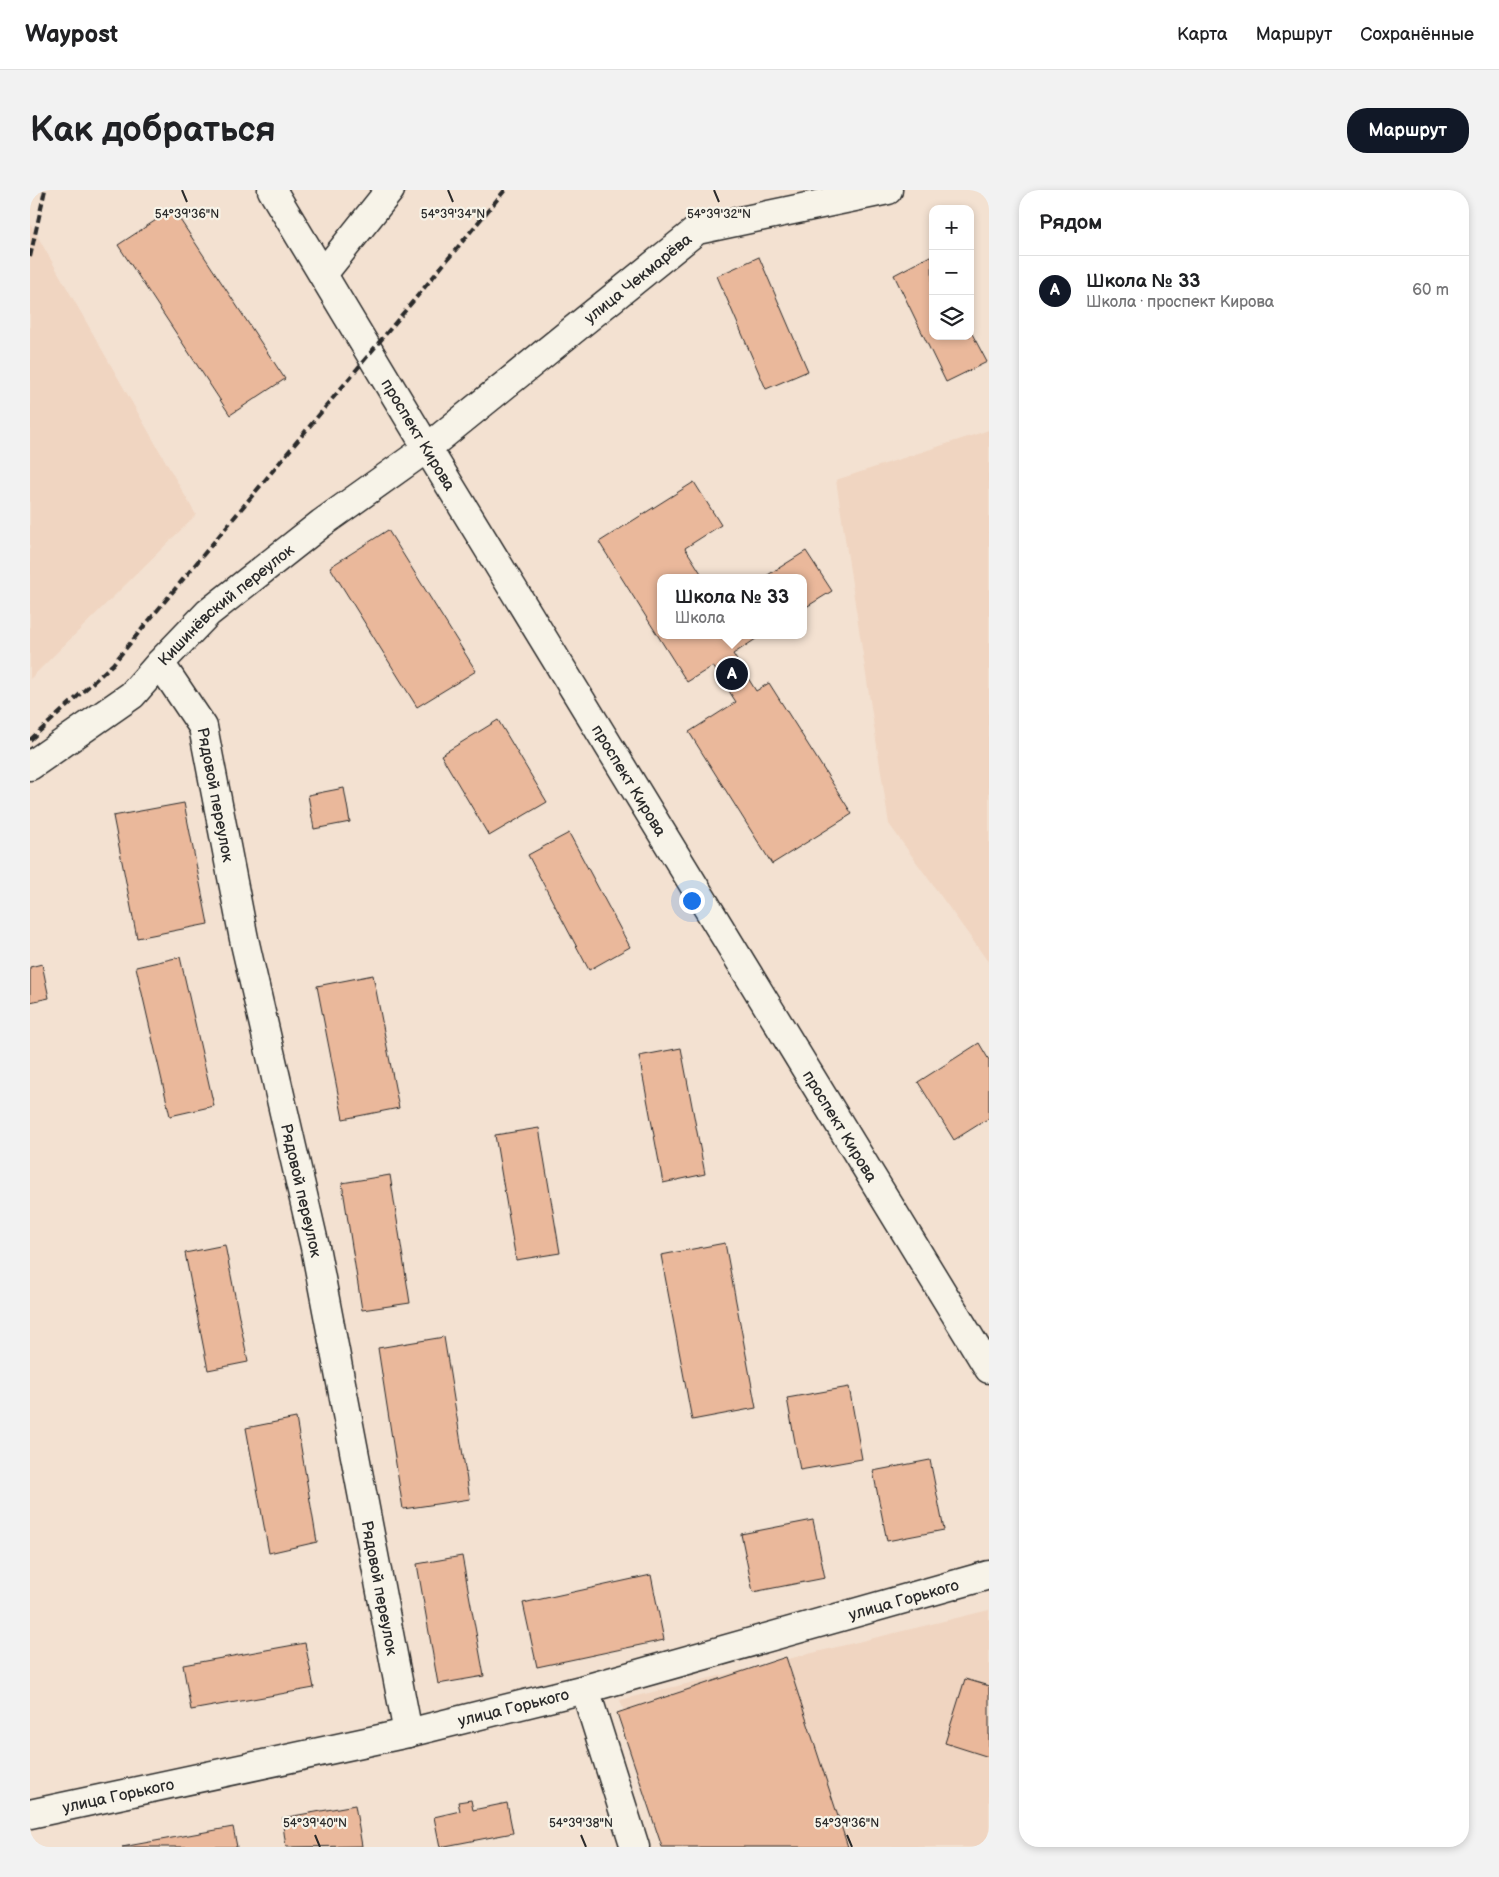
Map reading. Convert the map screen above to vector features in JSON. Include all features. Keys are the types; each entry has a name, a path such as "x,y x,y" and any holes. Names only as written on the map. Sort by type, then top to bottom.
{"street":[{"name":"проспект Кирова","path":"272,190 427,448 989,1369"},
{"path":"323,274 390,190"},
{"name":"улица Чекмарёва","path":"427,448 697,230 888,190"},
{"name":"Кишинёвский переулок","path":"30,766 132,695 208,613 322,523 427,448"},
{"name":"Рядовой переулок","path":"160,663 203,726 244,939 315,1247 408,1733"},
{"name":"улица Горького","path":"30,1814 408,1733 585,1689 989,1575"},
{"path":"585,1689 635,1847"}],"shaded area":[{"path":"30,223 196,515 30,679"},
{"path":"989,430 989,963 889,824 836,480"},
{"path":"989,1610 989,1847 673,1847 620,1700"}],"building":[{"path":"173,209 285,379 230,415 118,245"},
{"path":"759,257 808,371 766,389 717,276"},
{"path":"929,257 929,340 974,340 974,338 987,362 946,382 894,275"},
{"path":"694,482 721,525 685,548 701,574 657,574 657,634 599,542"},
{"path":"388,530 476,671 417,707 330,567"},
{"path":"806,551 832,591 807,607 807,574 769,574"},
{"path":"660,639 756,639 733,654 756,691 769,683 852,814 772,864 689,732 736,702 713,666 687,682"},
{"path":"498,720 547,802 489,836 441,755"},
{"path":"344,788 350,822 314,829 308,795"},
{"path":"184,803 208,924 137,938 113,816"},
{"path":"569,833 630,947 589,970 528,855"},
{"path":"180,957 214,1106 170,1116 136,967"},
{"path":"42,964 49,998 30,1002 30,967"},
{"path":"373,975 399,1108 343,1119 317,986"},
{"path":"979,1043 989,1060 989,1118 954,1140 918,1082"},
{"path":"681,1048 705,1174 663,1183 639,1056"},
{"path":"539,1128 560,1253 516,1260 495,1135"},
{"path":"390,1175 410,1303 362,1310 342,1183"},
{"path":"725,1243 756,1408 692,1420 661,1255"},
{"path":"225,1245 248,1362 208,1370 185,1253"},
{"path":"444,1337 470,1499 403,1509 378,1348"},
{"path":"849,1387 862,1459 800,1470 787,1398"},
{"path":"296,1418 317,1542 269,1553 246,1428"},
{"path":"930,1460 944,1530 887,1541 873,1471"},
{"path":"813,1520 825,1578 753,1592 741,1534"},
{"path":"462,1556 484,1676 438,1684 417,1564"},
{"path":"651,1575 664,1640 537,1667 523,1603"},
{"path":"305,1643 314,1688 191,1710 183,1665"},
{"path":"786,1657 848,1847 662,1847 617,1713"},
{"path":"965,1679 989,1686 989,1757 945,1743"},
{"path":"471,1800 473,1810 507,1803 513,1833 440,1847 434,1817 460,1811 458,1802"},
{"path":"355,1805 362,1846 286,1847 282,1818"},
{"path":"233,1827 237,1847 122,1847"}],"railway":[{"path":"30,257 45,190"},
{"path":"30,740 113,664 505,190"}],"place":[{"name":"Школа № 33","path":"732,674"}]}
